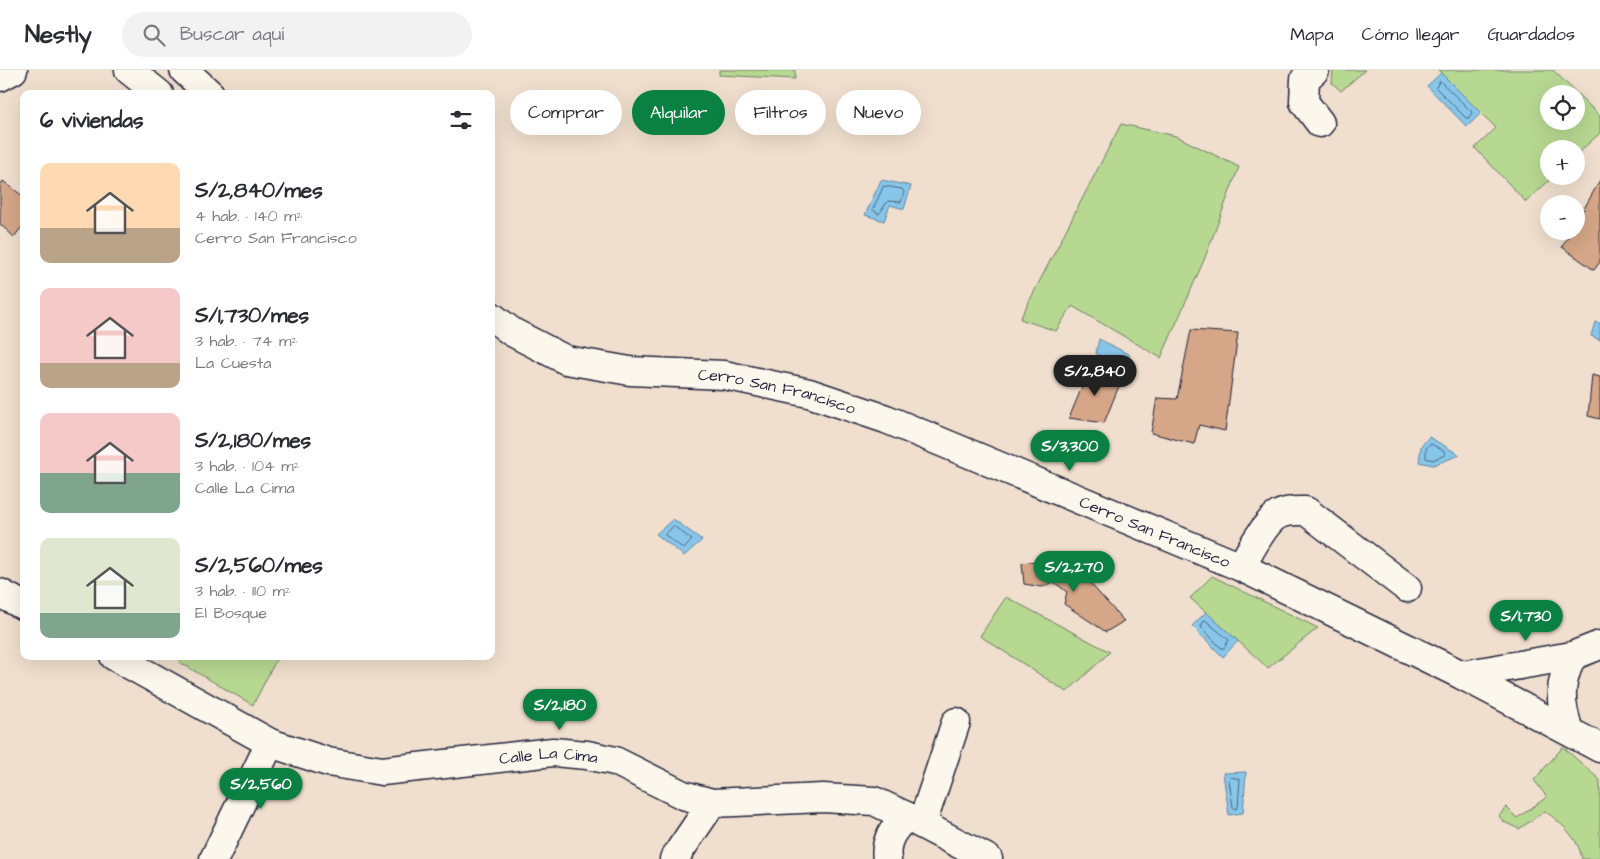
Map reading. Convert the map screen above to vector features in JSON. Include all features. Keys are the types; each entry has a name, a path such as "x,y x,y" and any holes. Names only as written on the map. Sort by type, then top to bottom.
{"street":[{"path":"0,77 14,70"},
{"path":"129,70 154,90"},
{"path":"184,70 204,90"},
{"path":"1315,70 1305,80 1304,102 1320,123"},
{"name":"Cerro San Francisco","path":"495,319 512,332 566,360 630,372 724,375 809,392 886,419 1241,566 1462,675 1600,748"},
{"path":"1241,566 1253,543 1277,515 1293,511 1306,511 1407,588"},
{"path":"0,593 20,604"},
{"path":"1462,675 1572,656 1600,645"},
{"path":"1569,732 1562,713 1561,693 1564,674 1572,656"},
{"name":"Calle La Cima","path":"121,660 270,743 328,762 382,771 553,752 587,755 615,761 683,795 712,803 823,798 874,801 988,859"},
{"path":"887,859 885,848 893,830 914,820 956,722"},
{"path":"214,859 270,743"},
{"path":"674,859 712,803"}],"green space":[{"path":"719,70 795,70 795,79 719,75"},
{"path":"1333,70 1365,70 1341,91 1332,83"},
{"path":"1438,70 1553,70 1568,85 1540,85 1540,130 1585,130 1585,101 1600,116 1600,133 1585,147 1585,140 1540,140 1540,185 1544,185 1526,202 1475,148 1496,128"},
{"path":"1121,124 1176,136 1239,167 1204,260 1161,358 1072,306 1056,331 1020,319"},
{"path":"1212,576 1318,628 1268,668 1190,598"},
{"path":"1006,597 1110,652 1067,692 980,636"},
{"path":"181,660 276,660 253,705 179,662"},
{"path":"1563,747 1600,780 1600,859 1582,859 1573,838 1563,826 1545,811 1519,829 1504,822 1499,816 1506,807 1517,818 1547,797 1534,780"}],"water":[{"path":"1441,73 1481,113 1467,127 1427,86"},
{"path":"881,180 911,186 904,209 890,205 884,221 865,215"},
{"path":"1595,322 1600,323 1600,340 1591,336"},
{"path":"1099,339 1130,355 1119,372 1096,353"},
{"path":"1429,437 1460,455 1433,465 1419,462 1421,446"},
{"path":"673,519 702,540 684,556 656,534"},
{"path":"1206,612 1238,641 1223,657 1192,626"},
{"path":"1246,772 1243,813 1229,815 1223,773"}],"building":[{"path":"1600,180 1600,262 1594,270 1562,247 1566,240 1585,240 1585,207"},
{"path":"3,181 20,194 20,229 14,237 0,224 0,186"},
{"path":"1191,330 1238,333 1225,431 1199,425 1194,444 1151,433 1157,398 1177,399"},
{"path":"1090,368 1121,381 1104,423 1069,418"},
{"path":"1592,375 1600,377 1600,419 1588,416"},
{"path":"1043,560 1054,570 1080,572 1124,621 1106,632 1064,604 1067,592 1054,582 1042,587 1024,584 1022,563"}]}
